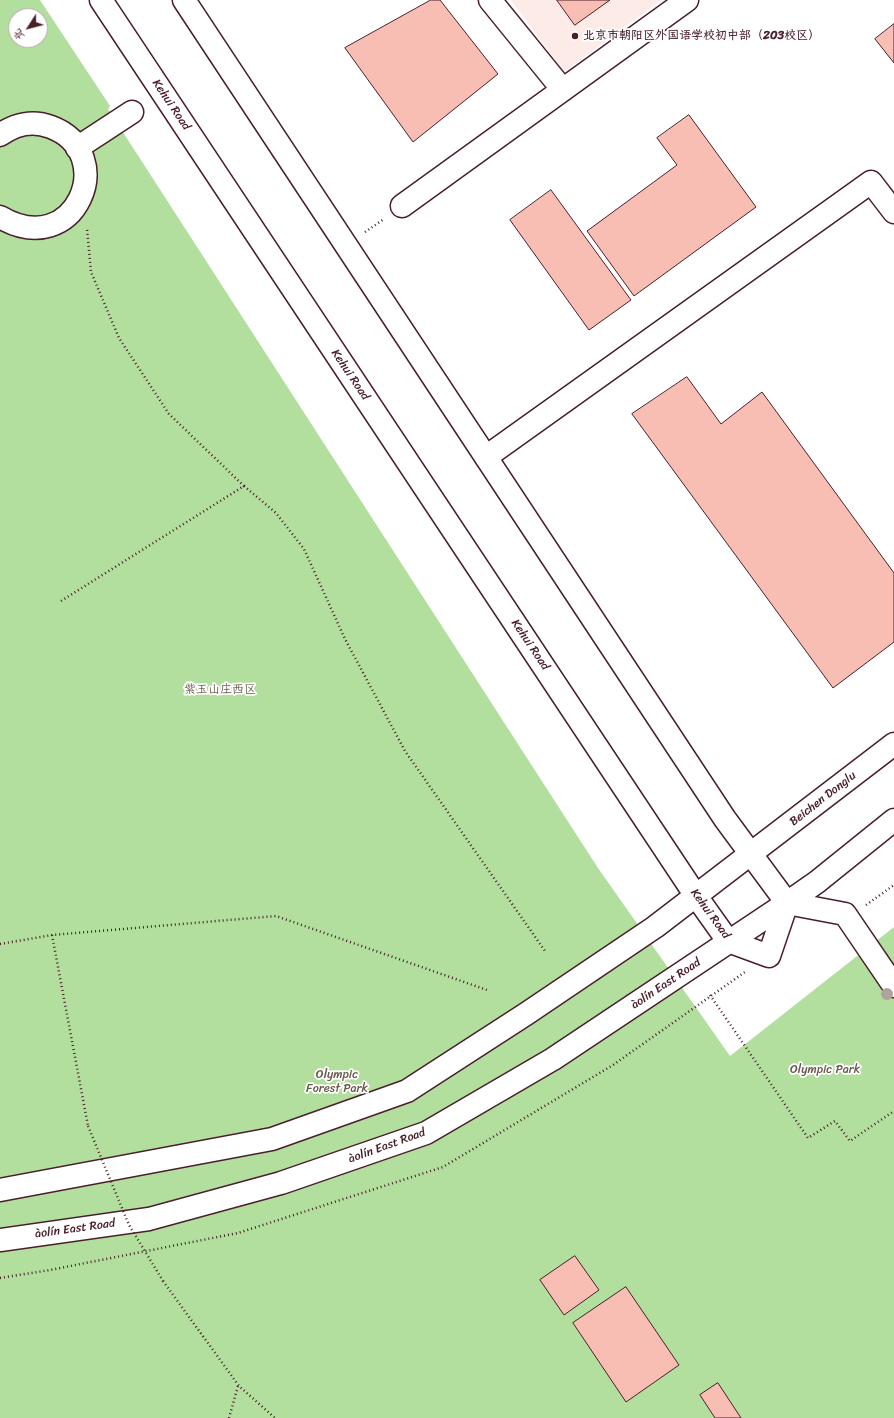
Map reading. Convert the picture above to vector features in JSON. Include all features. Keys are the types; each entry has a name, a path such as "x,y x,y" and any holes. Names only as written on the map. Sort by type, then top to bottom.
{"main road":[{"name":"Kehui Road","path":"101,0 696,896 728,941 769,956 787,903"},
{"path":"184,0 725,819 787,903 845,914 894,986"},
{"path":"490,0 562,90"},
{"path":"402,206 687,0"},
{"path":"77,148 132,112"},
{"path":"0,135 9,128 26,123 43,124 59,130 72,141 77,148 82,156 86,173 84,190 77,206 64,219 49,226 31,229 14,225 0,217"},
{"path":"486,457 871,182 894,212"},
{"name":"Beichen Donglu","path":"696,896 894,744"},
{"path":"787,903 894,820"},
{"path":"0,1190 272,1140 408,1091 655,927 696,896"},
{"name":"àolín East Road","path":"0,1240 149,1219 281,1184 426,1134 553,1059 787,903"}],"path":[{"path":"345,243 372,228 402,206"},
{"path":"87,228 91,272 119,338 169,414 244,486 276,513 304,549 345,639 405,750 545,951"},
{"path":"61,601 244,486"},
{"path":"0,944 52,935 276,916 487,990"},
{"path":"52,935 88,1126 129,1225 163,1281 239,1386 274,1418"},
{"path":"710,995 808,1138 835,1120 850,1141 894,1111"},
{"path":"229,1418 239,1386"}],"shaded area":[{"name":"北京市朝阳区外国语学校初中部（203校区）","path":"511,0 661,0 564,72"}],"green space":[{"name":"Olympic Forest Park","path":"0,0 40,0 45,8 8,8 8,48 48,48 48,12 110,106 108,109 598,868 730,1056 894,927 894,1418 0,1418"}],"building":[{"path":"431,0 440,0 498,74 413,142 345,48"},
{"path":"557,0 610,0 575,25"},
{"path":"894,24 894,63 875,39"},
{"path":"689,115 756,207 634,296 587,231 677,165 657,138"},
{"path":"551,190 631,300 589,330 510,220"},
{"path":"687,377 721,424 762,392 894,573 894,642 833,688 632,414"},
{"path":"575,1256 599,1290 564,1315 540,1280"},
{"path":"626,1287 679,1365 626,1402 573,1323"},
{"path":"718,1383 741,1418 715,1418 700,1395"}],"place":[{"name":"北京市朝阳区外国语学校初中部（203校区）","path":"575,36"}],"park label":[{"name":"紫玉山庄西区","path":"220,690"},
{"name":"Olympic Park","path":"825,1070"}]}
